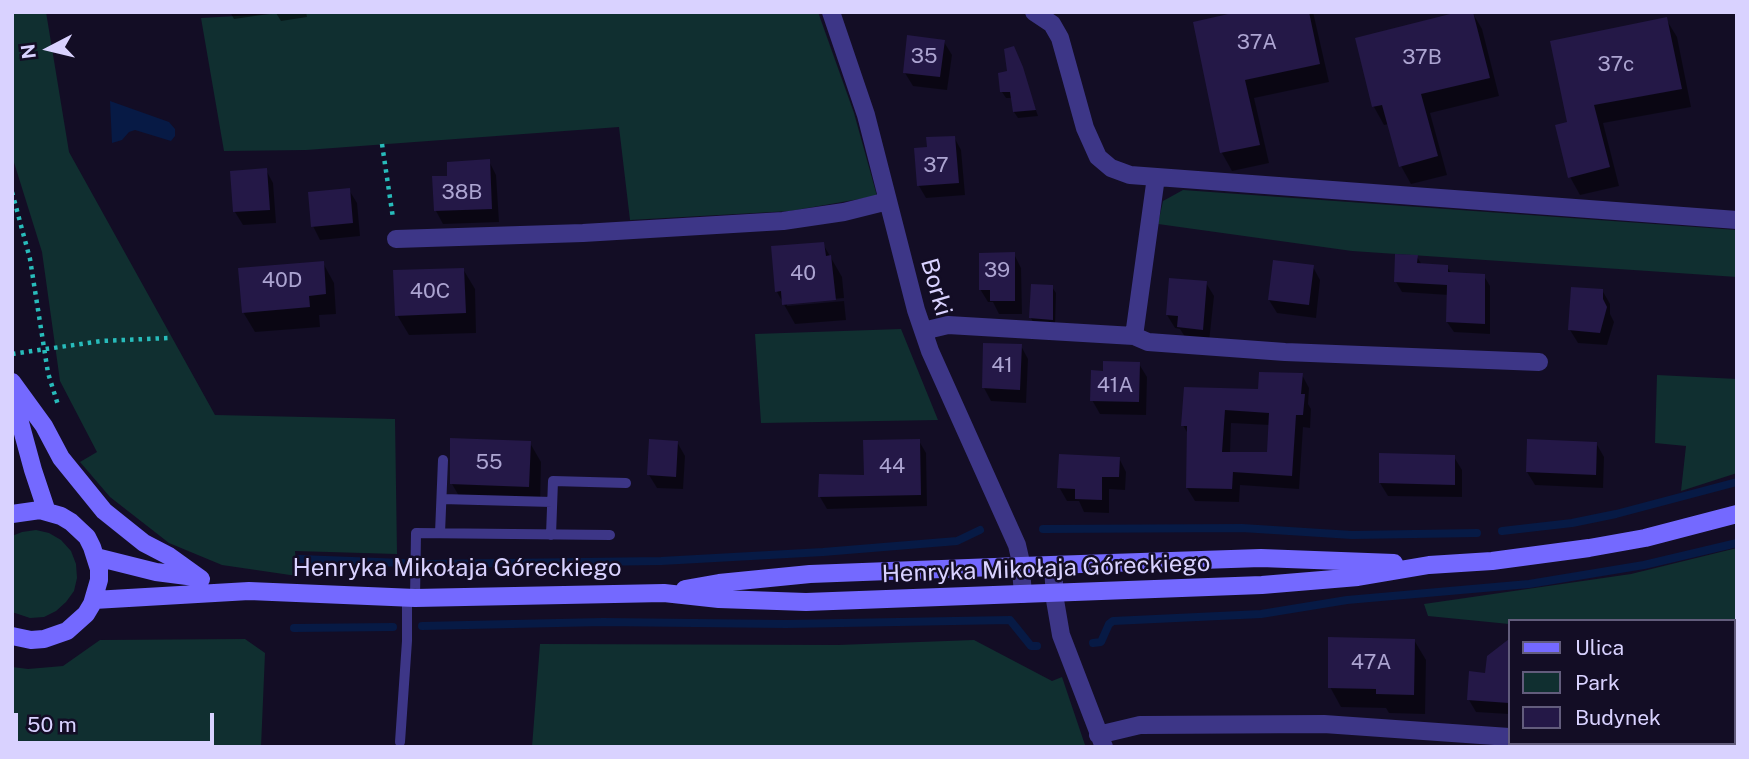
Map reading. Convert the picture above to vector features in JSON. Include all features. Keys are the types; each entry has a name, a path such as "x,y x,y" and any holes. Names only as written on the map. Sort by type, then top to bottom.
{"main road":[{"path":"12,382 44,426 61,458 81,486 104,511 144,544 169,556 201,579"},
{"path":"12,393 47,512"},
{"path":"12,514 29,510 47,512 61,516 79,529 87,537 96,557 99,580 94,600 77,624 56,636 31,640 12,636"},
{"name":"Henryka Mikołaja Góreckiego","path":"94,600 249,591 411,598 664,593 796,602 1270,585 1358,577 1429,565 1509,559 1589,548 1645,538 1737,514"},
{"name":"Henryka Mikołaja Góreckiego","path":"96,557 249,591"},
{"name":"Henryka Mikołaja Góreckiego","path":"664,593 719,583 810,574 1021,565 1261,558 1429,565"}],"street":[{"path":"1034,12 1052,24 1060,38 1085,128 1098,157 1120,172 1156,177 1737,220"},
{"name":"Borki","path":"836,13 923,331 1017,545 1023,594"},
{"path":"1134,336 1156,177"},
{"path":"396,239 583,233 783,221 844,212 888,201"},
{"path":"923,331 948,325 1134,336 1149,342 1271,351 1539,362"},
{"path":"1053,565 1054,593 1061,635 1101,741 1140,726 1324,724 1508,737"},
{"path":"1608,745 1627,747"}],"lane":[{"path":"440,534 443,460"},
{"path":"551,534 553,481 626,484"},
{"path":"442,499 552,502"},
{"path":"400,742 416,533 610,535"}],"path":[{"path":"382,144 396,239"},
{"path":"12,192 33,274 50,382 59,408"},
{"path":"12,354 102,341 168,338"}],"green space":[{"path":"12,12 46,12 69,152 215,415 395,419 397,554 295,551 297,576 222,565 169,543 110,497 80,462 97,452 60,381 42,252 12,156"},
{"path":"308,12 818,12 854,113 877,196 790,211 630,220 619,127 306,150 224,151 201,18"},
{"path":"1183,190 1737,230 1737,277 1352,251 1158,224 1163,201"},
{"path":"901,329 938,420 761,423 755,334"},
{"path":"1657,375 1737,379 1737,473 1681,491 1686,446 1655,443"},
{"path":"36,530 61,540 71,551 77,578 74,591 56,611 44,617 30,618 12,612 12,536"},
{"path":"1737,548 1737,747 1712,745 1735,745 1735,619 1508,619 1508,624 1428,616 1424,604 1631,574"},
{"path":"245,639 265,653 261,747 12,747 12,667 28,669 63,666 100,640"},
{"path":"974,640 1052,681 1062,677 1085,745 532,747 540,644 838,645"}],"water":[{"path":"110,101 169,122 175,129 175,136 171,141 135,130 122,140 112,143"}],"building":[{"path":"1237,12 1309,12 1320,64 1245,80 1260,145 1220,153 1193,22"},
{"path":"1458,12 1473,12 1490,78 1421,94 1438,156 1399,167 1382,105 1372,107 1355,38"},
{"path":"1667,17 1682,89 1594,105 1610,167 1568,178 1555,125 1567,122 1550,41"},
{"path":"907,35 945,40 940,77 903,73"},
{"path":"1014,46 1036,110 1013,112 1010,92 1000,92 998,73 1007,71 1004,49"},
{"path":"955,136 959,183 917,186 914,148 927,147 926,137"},
{"path":"490,159 492,209 434,211 432,176 447,176 447,162"},
{"path":"267,168 270,210 233,212 230,171"},
{"path":"350,188 353,223 311,227 308,192"},
{"path":"824,242 826,256 831,255 836,300 782,305 781,291 775,292 771,246"},
{"path":"1015,252 1015,301 990,301 990,290 979,290 979,253"},
{"path":"1395,254 1418,255 1417,263 1448,265 1448,272 1485,274 1485,324 1446,322 1447,285 1394,282"},
{"path":"1273,260 1314,265 1309,305 1268,300"},
{"path":"324,261 326,294 309,296 310,307 242,313 238,268"},
{"path":"464,268 466,313 395,316 393,270"},
{"path":"1169,278 1207,281 1203,330 1177,327 1178,316 1166,315"},
{"path":"1031,284 1053,285 1053,320 1029,318"},
{"path":"1571,287 1603,289 1603,299 1607,307 1600,333 1568,330"},
{"path":"983,343 1022,344 1020,390 982,388"},
{"path":"1103,361 1140,362 1139,402 1090,401 1091,370 1103,371"},
{"path":"1259,372 1303,373 1303,415 1296,415 1292,476 1233,472 1232,489 1186,488 1187,426 1181,426 1184,387 1258,389","holes":["1225,410 1269,413 1267,452 1222,452"]},
{"path":"450,438 531,441 529,487 450,484"},
{"path":"649,439 678,441 676,477 647,475"},
{"path":"920,439 921,495 818,497 819,474 864,475 863,440"},
{"path":"1527,439 1597,442 1596,475 1526,472"},
{"path":"1379,453 1455,455 1455,485 1379,483"},
{"path":"1059,454 1120,457 1119,477 1102,477 1102,500 1075,499 1075,489 1057,488"},
{"path":"1328,637 1415,639 1414,695 1376,694 1376,689 1328,688"},
{"path":"1508,640 1508,703 1467,700 1469,671 1485,673 1487,656"}],"waterway":[{"path":"1502,531 1572,523 1616,514 1737,482"},
{"path":"1043,529 1242,528 1352,535 1477,533"},
{"path":"428,564 661,561 823,552 957,541 980,530"},
{"path":"1093,643 1101,642 1113,621 1261,614 1347,600 1529,584 1644,565 1737,543"},
{"path":"300,559 403,563"},
{"path":"422,626 603,622 786,624 1010,620 1031,646 1037,646"},
{"path":"294,628 393,627"}]}
